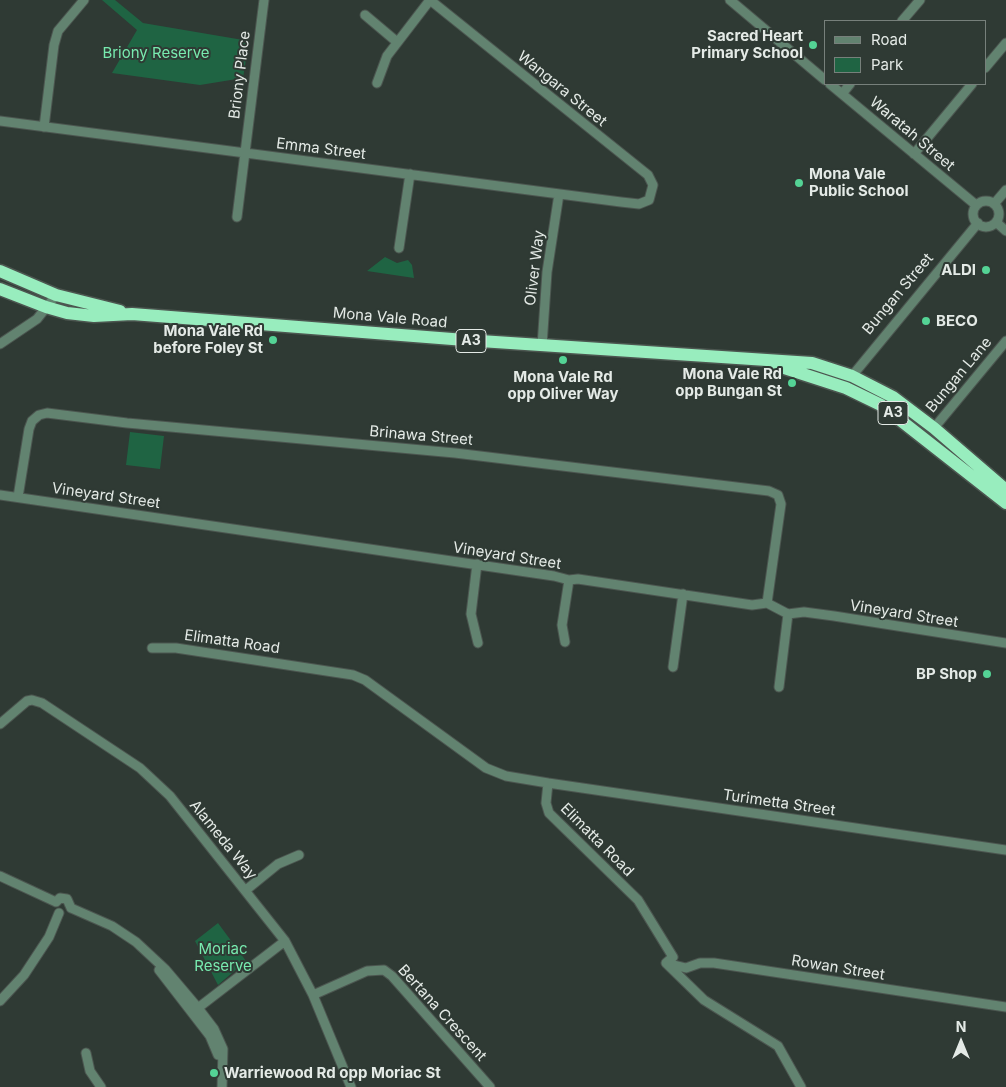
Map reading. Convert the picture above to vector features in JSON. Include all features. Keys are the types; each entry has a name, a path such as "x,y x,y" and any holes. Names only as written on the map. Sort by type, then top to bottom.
{"highway":[{"name":"Mona Vale Road","path":"0,271 56,295 132,314"},
{"name":"Mona Vale Road","path":"0,289 46,307 67,313 94,316 132,314 542,346 812,363 852,376 893,397 934,428 1006,490"},
{"name":"Mona Vale Road","path":"765,361 846,388 894,414 982,486 1006,503"},
{"name":"Bungan Street","path":"846,388 852,376"},
{"path":"994,480 1006,485"},
{"name":"A3","path":"982,486 1006,513"}],"street":[{"path":"44,127 54,45 58,31 84,0"},
{"name":"Briony Place","path":"237,217 264,0"},
{"path":"377,83 387,56 430,0"},
{"name":"Wangara Street","path":"430,0 648,176 653,185 653,190 649,200 639,204"},
{"path":"730,0 824,79"},
{"path":"903,20 920,0"},
{"path":"366,15 397,42"},
{"path":"986,67 1006,43"},
{"name":"Waratah Street","path":"831,85 976,205"},
{"path":"842,94 849,85"},
{"path":"914,154 971,85"},
{"name":"Emma Street","path":"0,121 639,204"},
{"path":"399,248 410,174"},
{"path":"994,204 1006,190"},
{"name":"Oliver Way","path":"542,346 547,272 559,194"},
{"path":"983,201 994,204 998,211 996,222 989,226 978,223 974,217 976,205 983,201"},
{"path":"996,222 1006,231"},
{"name":"Bungan Street","path":"852,376 978,223"},
{"path":"0,344 32,323 56,295"},
{"name":"Bungan Lane","path":"934,428 1006,341"},
{"name":"Brinawa Street","path":"18,497 29,429 32,421 39,415 47,413 127,423 454,453 769,491 778,496 781,504 767,603"},
{"name":"Vineyard Street","path":"0,495 477,564 554,576 568,580 578,579 752,605 767,603 788,614 804,612 1006,643"},
{"path":"477,564 470,614 478,643"},
{"path":"565,642 562,625 568,580"},
{"path":"673,667 683,594"},
{"path":"779,687 788,614"},
{"name":"Elimatta Road","path":"152,648 184,649 352,675 365,680 486,768 506,776 548,783 546,803 549,813 638,900 673,957 666,963"},
{"name":"Alameda Way","path":"0,724 22,704 32,700 42,703 140,768 164,790 285,941 313,995 351,1087"},
{"name":"Turimetta Street","path":"548,783 1006,850"},
{"path":"246,890 278,864 299,855"},
{"path":"0,876 56,902"},
{"path":"71,908 66,914 59,913 55,909 56,902 60,898 67,899 71,908 119,930 152,957 220,1040 224,1057 222,1087"},
{"path":"1,998 24,975 49,937 59,913"},
{"path":"195,1010 285,941"},
{"path":"666,963 704,1000 778,1046 801,1087"},
{"name":"Rowan Street","path":"666,963 686,968 700,963 714,963 1006,1007"},
{"name":"Bertana Crescent","path":"313,995 368,971 384,970 392,976 490,1087"},
{"path":"86,1053 90,1071 100,1087"}],"green space":[{"name":"Briony Reserve","path":"102,0 115,0 143,23 249,41 243,78 200,85 112,73 137,30"},
{"path":"385,257 397,263 408,260 412,265 414,278 367,271"},
{"path":"130,432 164,436 160,469 126,465"},
{"name":"Moriac Reserve","path":"218,923 246,961 218,985 195,941"}],"place":[{"name":"Sacred Heart Primary School","path":"813,45"},
{"name":"Mona Vale Public School","path":"799,183"},
{"name":"ALDI","path":"986,270"},
{"name":"BECO","path":"926,321"},
{"name":"Mona Vale Rd before Foley St","path":"273,340"},
{"name":"Mona Vale Rd opp Oliver Way","path":"563,360"},
{"name":"Mona Vale Rd opp Bungan St","path":"792,383"},
{"name":"BP Shop","path":"987,674"},
{"name":"Warriewood Rd opp Moriac St","path":"214,1073"}]}
